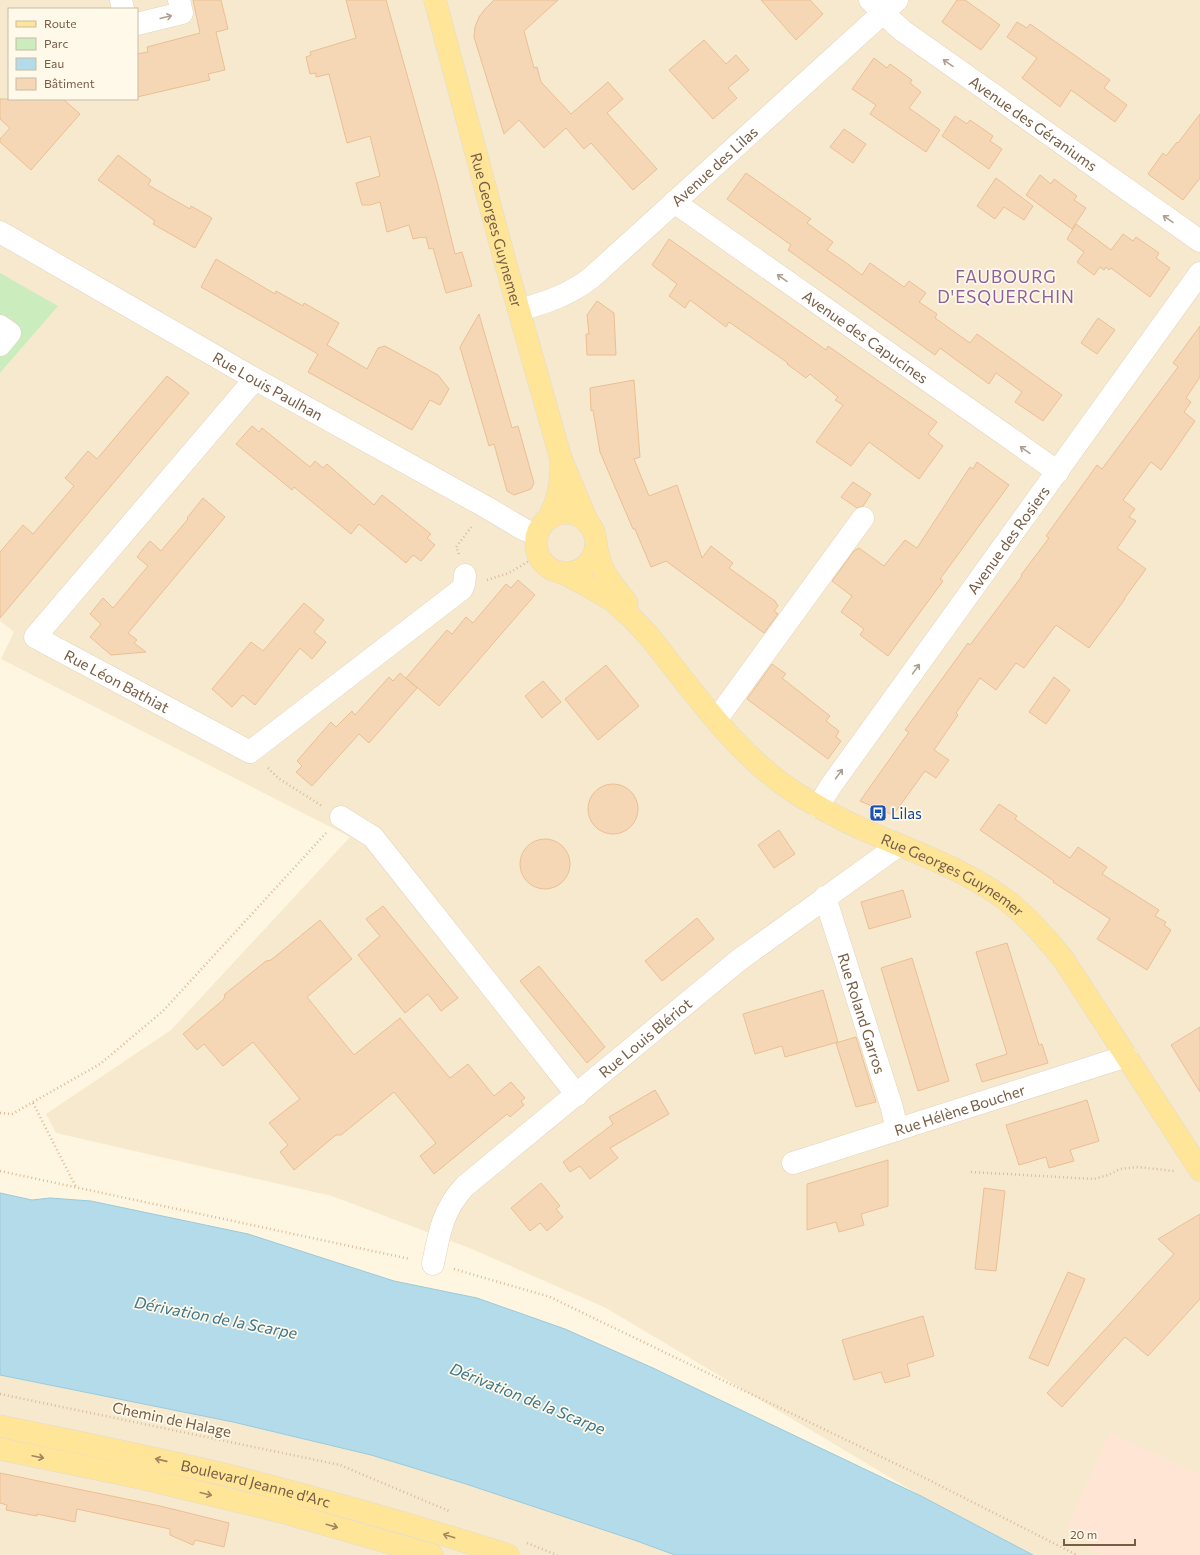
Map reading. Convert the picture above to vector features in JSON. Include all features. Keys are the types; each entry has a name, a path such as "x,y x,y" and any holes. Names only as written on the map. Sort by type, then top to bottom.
{"main road":[{"name":"Rue Georges Guynemer","path":"435,0 561,459 588,523"},
{"name":"Rue Georges Guynemer","path":"541,537 556,504 560,490 561,459"},
{"path":"571,513 580,516 588,523 595,536 596,545 592,559 585,566 576,571 561,572 548,567 541,537 557,514 571,513"},
{"name":"Rue Georges Guynemer","path":"596,545 604,574 630,606 649,636"},
{"name":"Rue Georges Guynemer","path":"561,572 612,600 633,619 649,636 736,743 760,765 796,794 844,821 972,879 1026,916 1044,935 1064,960 1200,1170"},
{"name":"Boulevard Jeanne d'Arc","path":"0,1426 243,1479 387,1518 494,1552 508,1555"},
{"name":"Boulevard Jeanne d'Arc","path":"0,1448 141,1478 282,1512 432,1555"}],"street":[{"path":"138,24 182,13 179,0"},
{"name":"Avenue des Lilas","path":"519,310 553,300 572,291 582,284 674,202 883,4"},
{"name":"Avenue des Géraniums","path":"883,4 903,31 1200,241"},
{"name":"Avenue des Capucines","path":"674,202 1058,472"},
{"name":"Rue Louis Paulhan","path":"0,232 255,379 523,529 541,537"},
{"name":"Avenue des Rosiers","path":"818,807 830,787 1200,273"},
{"path":"0,326 10,333 0,345"},
{"name":"Rue Léon Bathiat","path":"250,752 35,637 255,379"},
{"path":"716,720 863,518"},
{"path":"250,752 464,582"},
{"path":"341,817 373,837 577,1094"},
{"name":"Rue Louis Blériot","path":"433,1264 443,1219 448,1207 465,1186 739,960 899,845"},
{"name":"Rue Roland Garros","path":"825,897 892,1108 897,1130"},
{"name":"Rue Hélène Boucher","path":"793,1163 1127,1056"}],"path":[{"path":"486,507 456,547 464,582 509,573 541,537"},
{"path":"0,1113 12,1114 100,1064 163,1011 341,817 278,778 250,752"},
{"path":"33,1103 76,1187"},
{"path":"971,1172 1094,1179 1108,1175 1120,1169 1138,1167 1177,1171"},
{"path":"0,1171 461,1270 550,1297 919,1475 1077,1555"},
{"name":"Chemin de Halage","path":"0,1394 340,1466"}],"shaded area":[{"path":"0,0 1200,0 1200,1555 1033,1555 921,1496 606,1308 472,1249 332,1196 56,1133 46,1114 171,1030 350,837 1,659 14,632 0,621 0,373 57,306 0,274"},
{"path":"0,1375 233,1422 372,1455 466,1484 675,1555 0,1555"},
{"path":"1110,1432 1200,1475 1200,1555 1101,1555 1089,1549 1092,1543 1066,1528"}],"green space":[{"path":"0,273 58,306 0,373"}],"water":[{"name":"Dérivation de la Scarpe","path":"0,1193 32,1200 50,1198 91,1201 248,1234 394,1281 477,1298 565,1329 653,1368 921,1496 1033,1555 675,1555 466,1484 371,1455 233,1422 0,1375"}],"building":[{"path":"193,0 221,0 228,29 216,32 225,70 208,74 210,80 138,97 138,54 148,52 147,47 200,33"},
{"path":"346,0 386,0 438,185 455,254 462,252 472,286 446,293 433,248 429,249 426,237 413,239 409,225 387,232 380,202 370,205 362,205 356,183 380,176 370,136 347,143 329,74 316,77 316,73 310,74 306,57 311,55 310,52 356,38"},
{"path":"494,0 558,0 524,31 534,68 537,67 541,82 571,114 608,82 623,99 607,113 657,169 633,190 591,143 584,149 566,128 544,148 519,120 504,134 474,37 475,27 479,17"},
{"path":"761,0 810,0 823,14 796,40"},
{"path":"957,0 965,0 1000,25 981,50 942,22"},
{"path":"1017,22 1027,28 1030,24 1110,80 1104,88 1127,105 1115,122 1071,90 1060,107 1022,78 1037,58 1007,37"},
{"path":"704,40 726,64 736,55 749,70 728,88 737,98 713,119 669,70"},
{"path":"874,58 887,68 890,64 912,80 910,83 921,92 909,108 940,130 926,152 870,114 876,105 852,89"},
{"path":"0,99 64,100 80,114 31,170 0,142 0,139 10,128 0,119"},
{"path":"1200,114 1200,178 1183,200 1148,174 1163,153 1166,156"},
{"path":"955,116 967,124 970,120 993,136 990,141 1002,149 989,169 942,136"},
{"path":"844,129 866,144 853,163 830,147"},
{"path":"118,155 151,180 148,185 190,209 191,206 212,218 195,248 153,224 155,221 98,180"},
{"path":"746,173 811,219 807,223 833,242 827,250 862,275 870,263 904,287 909,281 926,293 919,302 937,314 935,318 970,343 977,334 1062,395 1043,421 1015,402 1022,392 996,373 989,384 940,348 935,355 788,250 791,245 727,199"},
{"path":"1040,175 1051,184 1054,179 1077,196 1074,200 1086,208 1072,229 1026,195"},
{"path":"996,178 1033,206 1024,220 1004,207 995,219 977,206"},
{"path":"1076,224 1111,250 1123,234 1133,241 1136,237 1159,253 1156,258 1170,268 1150,297 1111,268 1109,270 1106,267 1104,270 1100,267 1094,275 1077,262 1084,252 1067,239"},
{"path":"669,239 826,350 828,346 937,422 928,434 943,446 919,479 869,442 851,466 816,442 843,405 835,400 838,397 810,374 806,378 787,364 788,363 729,322 726,327 690,300 685,308 669,296 677,284 652,265"},
{"path":"216,259 275,294 276,291 303,306 304,303 339,323 327,345 367,369 378,348 385,346 438,375 449,389 440,405 430,400 412,430 308,372 318,354 201,287"},
{"path":"597,301 614,313 616,355 587,355 586,334 589,334 587,315"},
{"path":"479,314 512,428 518,426 534,483 531,489 514,495 507,491 494,444 489,446 460,347"},
{"path":"1098,318 1115,330 1097,354 1081,343"},
{"path":"1200,326 1200,377 1186,398 1191,402 1184,412 1195,421 1161,470 1151,462 1123,500 1135,509 1129,517 1136,521 1117,548 1146,569 1125,599 1089,648 1056,625 1024,668 1016,663 996,690 980,678 956,713 958,715 934,750 949,760 936,778 925,771 893,815 860,801 909,732 905,730 968,643 970,645 1022,576 1021,575 1049,538 1046,536 1097,465 1102,469 1178,367 1173,363"},
{"path":"167,376 189,393 0,618 0,552 23,525 33,534 74,486 65,478 88,451 97,459"},
{"path":"634,380 640,457 634,459 649,496 677,485 702,558 711,546 733,563 729,568 775,601 778,606 774,611 778,614 764,633 666,561 651,567 600,452 593,410 591,411 590,388"},
{"path":"252,426 259,432 262,428 310,467 315,461 323,468 327,464 374,505 382,495 431,534 427,538 435,545 421,561 413,555 406,563 359,524 351,534 294,487 292,490 236,444"},
{"path":"977,462 1009,485 940,579 943,581 888,656 860,635 864,629 841,612 852,596 832,581 854,551 859,548 884,566 905,540 917,548 970,467 973,469"},
{"path":"853,482 871,494 863,506 857,508 841,497"},
{"path":"203,498 225,517 128,633 137,640 134,643 146,652 111,655 90,637 101,624 90,614 103,598 113,608 148,566 137,557 143,549 150,541 161,551 188,519 187,518"},
{"path":"518,580 535,595 439,706 406,678 447,630 452,634 466,617 473,623 506,584 511,588"},
{"path":"304,603 324,620 314,632 326,642 312,659 300,648 255,705 243,695 232,707 212,689 251,642 263,651"},
{"path":"772,664 786,674 782,678 830,716 826,721 839,731 836,737 841,741 828,759 747,699"},
{"path":"606,665 639,706 598,740 565,699"},
{"path":"400,673 417,688 369,743 359,734 312,786 296,772 302,766 297,761 331,722 336,727 352,711 355,715 389,677 393,681"},
{"path":"1054,677 1070,690 1046,724 1029,712"},
{"path":"543,681 561,702 542,718 525,696"},
{"path":"613,784 623,786 631,791 636,799 638,809 636,819 631,827 623,832 613,834 603,832 595,827 590,819 588,809 590,799 595,791 603,786"},
{"path":"999,804 1017,816 1015,819 1070,858 1078,847 1107,867 1102,874 1159,910 1155,916 1166,922 1164,925 1171,930 1147,970 1097,939 1110,919 1053,882 1054,881 980,830"},
{"path":"779,830 795,854 774,868 758,845"},
{"path":"545,839 555,841 563,846 568,854 570,864 568,874 563,882 555,887 545,889 535,887 527,882 522,874 520,864 522,854 527,846 535,841"},
{"path":"903,890 911,917 869,929 861,902"},
{"path":"383,906 458,998 441,1011 428,994 405,1013 358,955 380,936 366,919"},
{"path":"697,918 714,939 662,981 645,961"},
{"path":"320,920 352,959 307,997 354,1055 400,1018 450,1078 468,1064 494,1096 511,1082 525,1098 521,1101 524,1105 510,1117 507,1114 434,1174 420,1156 436,1143 394,1092 341,1135 336,1135 294,1170 280,1152 288,1145 269,1123 300,1099 253,1042 223,1066 204,1044 197,1050 183,1034 224,999 225,994 266,961 271,960"},
{"path":"1007,943 1039,1045 1042,1044 1048,1063 982,1082 976,1064 1007,1054 976,952"},
{"path":"912,958 949,1081 918,1091 881,968"},
{"path":"539,966 605,1047 587,1063 520,981"},
{"path":"823,990 838,1042 785,1057 782,1046 755,1054 743,1014"},
{"path":"1200,1027 1200,1092 1171,1045"},
{"path":"856,1037 876,1102 856,1107 836,1043"},
{"path":"655,1090 669,1114 610,1148 618,1158 590,1179 580,1166 570,1172 563,1162 613,1124 609,1117"},
{"path":"1087,1100 1099,1141 1070,1150 1074,1161 1049,1168 1046,1157 1019,1165 1006,1125"},
{"path":"888,1160 888,1206 861,1214 864,1225 839,1232 836,1222 807,1230 807,1184"},
{"path":"541,1183 560,1206 556,1209 563,1217 547,1231 540,1223 530,1231 511,1208"},
{"path":"984,1188 1005,1191 996,1271 975,1269"},
{"path":"1200,1214 1200,1299 1148,1356 1125,1337 1062,1407 1047,1393 1174,1254 1158,1239"},
{"path":"1068,1272 1085,1279 1048,1366 1029,1358"},
{"path":"923,1316 934,1356 907,1364 910,1376 885,1383 881,1372 854,1380 842,1340"},
{"path":"0,1473 160,1506 229,1523 224,1547 195,1540 193,1545 170,1535 170,1529 77,1509 75,1522 37,1514 37,1516 6,1510 7,1505 0,1503"}],"place":[{"name":"Lilas","path":"878,813"}],"district":[{"name":"FAUBOURG D'ESQUERCHIN","path":"1006,286"}]}
